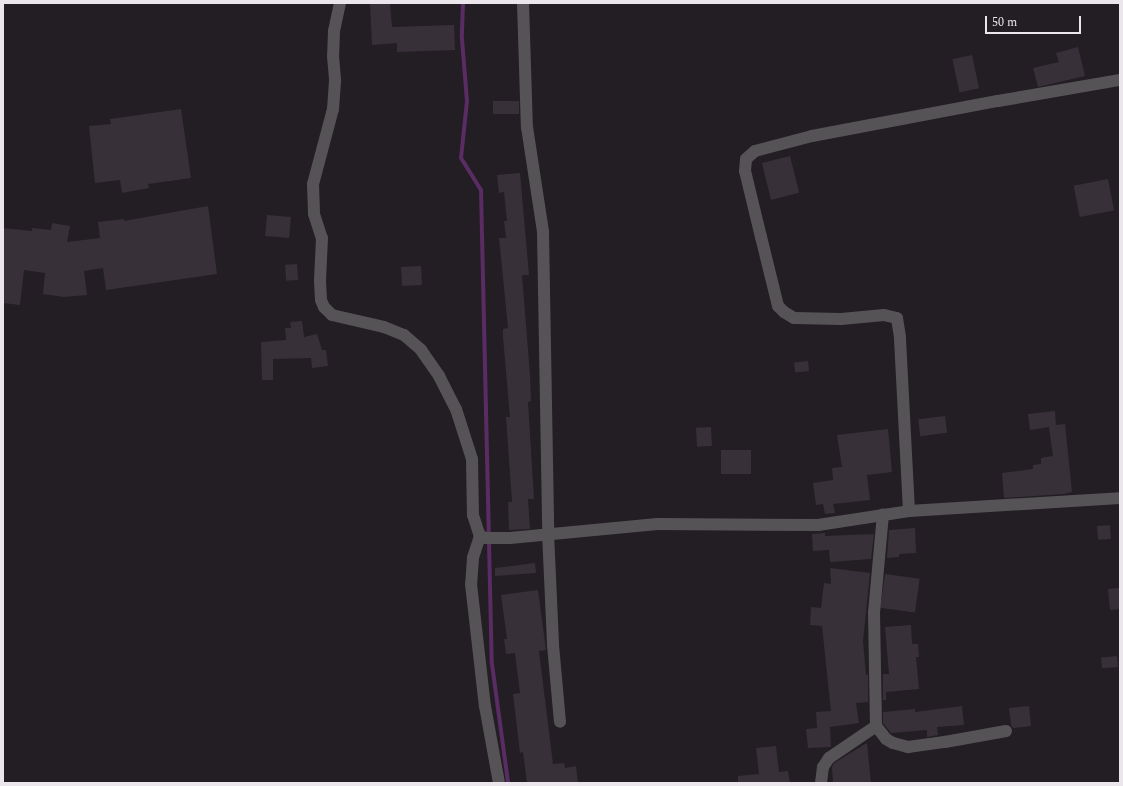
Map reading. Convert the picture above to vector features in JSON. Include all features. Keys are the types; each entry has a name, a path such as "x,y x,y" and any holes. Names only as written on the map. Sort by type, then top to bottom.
{"street":[{"path":"340,3 334,31 333,56 335,81 333,109 313,184 314,214 322,238 320,280 321,300 324,307 332,315 384,327 404,335 421,350 439,376 456,409 472,458 473,515 483,537 473,558 471,584 485,706 499,783"},
{"path":"523,3 527,127 543,232 548,534 553,645 560,722"},
{"path":"909,511 900,337 897,318 884,315 841,319 794,318 778,306 745,171 746,159 756,151 805,138 998,101 1120,80"},
{"path":"483,537 510,538 657,524 818,525 909,511 1120,498"},
{"path":"883,514 874,613 876,726 886,738 897,744 908,747 1006,731"},
{"path":"821,783 824,768 830,758 876,726"}],"building":[{"path":"370,3 390,3 392,27 454,25 455,50 397,52 397,43 372,45"},
{"path":"1078,47 1085,76 1038,87 1033,68 1059,62 1056,53"},
{"path":"972,55 979,88 960,92 952,59"},
{"path":"493,101 519,101 519,114 493,114"},
{"path":"181,109 191,178 148,184 149,188 122,193 120,180 95,183 89,126 111,124 110,119"},
{"path":"790,156 799,193 771,200 762,163"},
{"path":"520,173 529,275 522,275 530,375 531,401 528,402 534,499 528,499 530,529 509,530 508,502 512,502 506,417 510,417 503,337 503,329 508,328 499,238 506,238 504,221 507,221 504,192 499,193 497,175"},
{"path":"1108,179 1114,210 1080,217 1074,186"},
{"path":"208,206 217,274 106,290 103,268 84,271 87,295 64,297 43,294 45,273 24,270 20,305 3,303 3,228 32,231 32,228 51,230 52,223 70,226 67,242 100,238 98,222 124,219 124,221"},
{"path":"267,215 291,217 289,238 265,236"},
{"path":"297,264 298,280 286,281 285,265"},
{"path":"421,266 422,285 402,286 401,267"},
{"path":"302,321 304,337 317,334 322,350 326,350 328,366 312,368 311,358 273,359 273,380 262,380 261,342 286,340 285,328 291,328 290,322"},
{"path":"808,361 809,371 795,372 794,362"},
{"path":"1055,411 1056,425 1065,424 1072,492 1064,494 1004,498 1002,473 1033,469 1033,465 1041,464 1041,458 1053,456 1049,427 1030,430 1028,414"},
{"path":"945,416 947,433 920,436 918,419"},
{"path":"711,427 712,446 697,447 696,428"},
{"path":"888,429 892,472 867,475 870,500 833,504 835,513 825,514 823,504 816,505 813,483 833,480 832,468 842,467 837,435"},
{"path":"721,450 751,450 751,474 721,474"},
{"path":"1110,525 1111,539 1098,540 1097,526"},
{"path":"915,528 916,553 899,554 899,557 887,558 889,530"},
{"path":"825,533 825,536 874,534 871,559 830,562 829,550 813,551 812,534"},
{"path":"535,563 536,573 495,576 495,568"},
{"path":"830,568 870,573 863,641 866,675 868,675 868,702 856,703 859,723 830,727 831,747 808,748 806,729 817,728 816,712 831,711 822,626 810,625 811,607 821,608 824,583 831,584"},
{"path":"885,574 920,579 915,613 880,608"},
{"path":"1120,588 1120,609 1110,610 1108,589"},
{"path":"538,590 546,650 539,651 553,764 564,763 565,768 576,766 578,783 527,783 523,752 520,753 513,694 520,693 515,653 506,654 504,639 507,639 501,595"},
{"path":"911,625 912,644 918,644 919,657 916,657 919,689 886,692 886,700 883,700 883,674 889,674 885,627"},
{"path":"1117,656 1118,667 1102,668 1101,657"},
{"path":"962,706 964,725 937,727 938,735 927,737 927,730 891,733 883,723 883,712 915,709 915,712"},
{"path":"1029,706 1031,726 1013,728 1011,725 1009,708"},
{"path":"867,743 871,783 833,783 832,767 834,763"},
{"path":"776,746 779,772 788,771 790,783 738,783 738,776 759,774 756,748"}],"waterway":[{"path":"463,3 462,39 467,101 461,158 481,190 492,664 508,783"}]}
